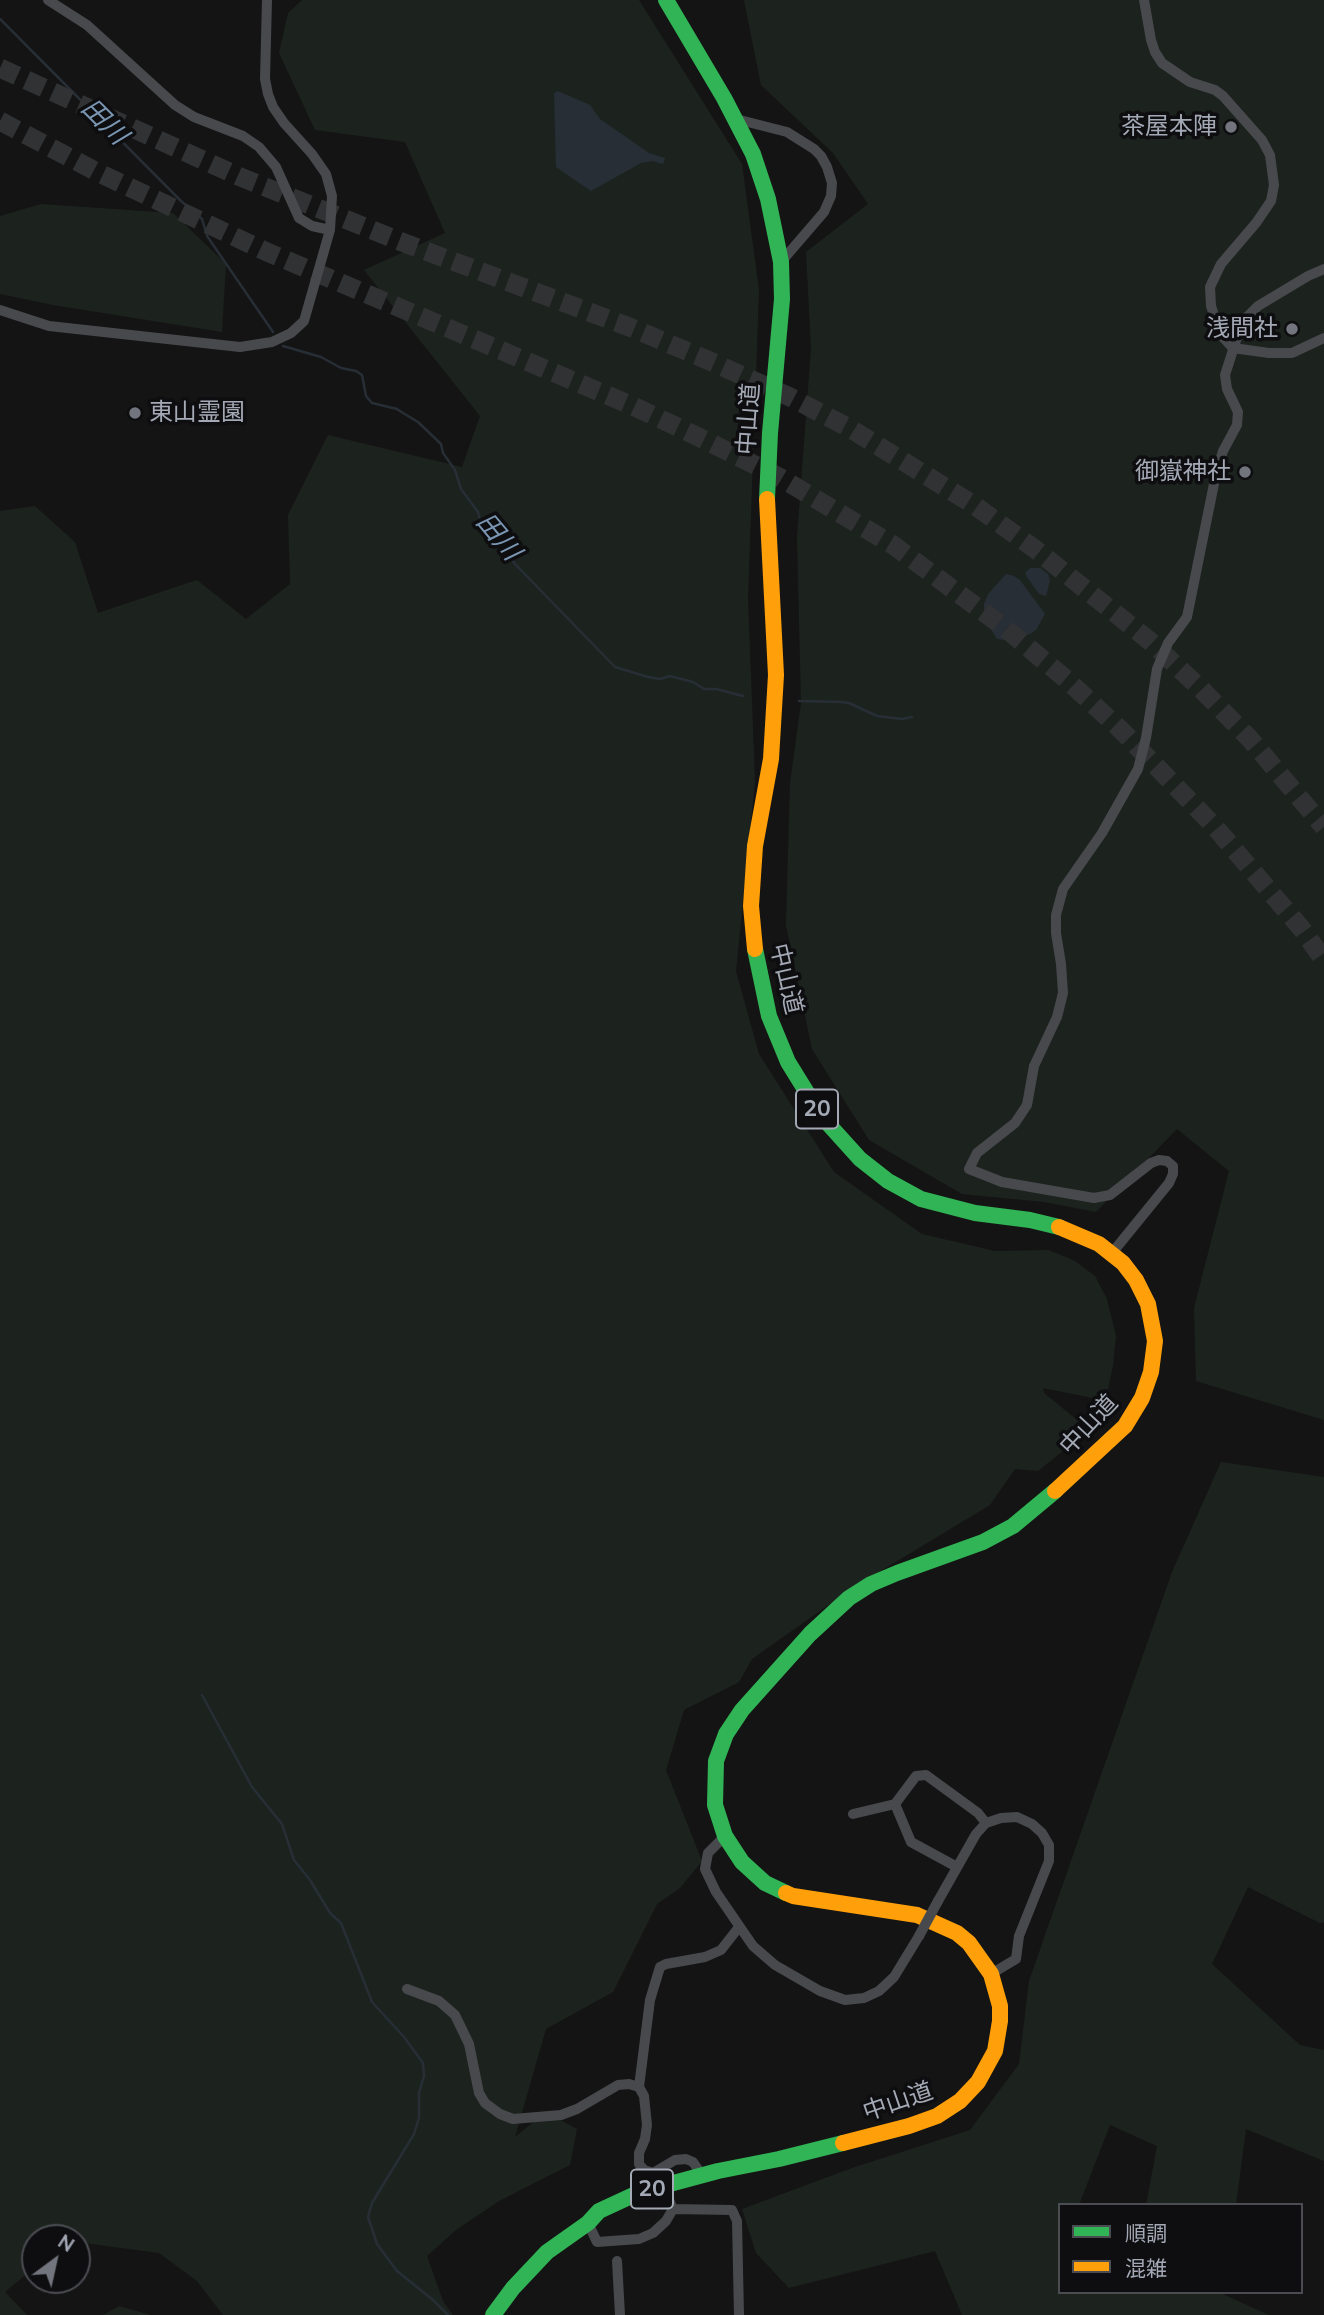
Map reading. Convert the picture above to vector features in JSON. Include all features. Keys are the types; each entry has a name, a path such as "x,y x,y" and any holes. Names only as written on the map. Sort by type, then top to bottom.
{"highway":[{"name":"中山道","path":"493,2315 531,2267 562,2240 588,2223 599,2211 640,2192 702,2175 779,2159 909,2126 948,2109 978,2082 995,2051 1000,2006 991,1974 969,1943 957,1933 917,1915 810,1899 779,1891 752,1872 737,1856 725,1836 715,1805 716,1761 721,1745 742,1710 810,1634 849,1598 871,1584 983,1542 1013,1526 1112,1440 1134,1413 1147,1384 1155,1341 1148,1304 1136,1280 1112,1253 1099,1244 1063,1228 1030,1220 946,1207 903,1191 860,1159 822,1117 789,1062 769,1016 756,962 751,906 755,845 771,759 775,710 776,675 767,493 782,299 781,262 762,179 736,119 666,0"}],"street":[{"path":"48,0 87,26 175,105 194,117 243,136 259,147 276,167 299,218 312,226 330,230"},
{"path":"0,310 50,326 240,347 272,342 290,333 304,321 330,230 332,196 327,174 284,123 268,94 265,79 267,0"},
{"path":"1144,0 1151,40 1161,63 1190,82 1215,90 1223,96 1262,140 1270,155 1274,185 1271,201 1221,264 1210,287 1211,306 1220,334 1233,348 1269,353 1292,353 1324,338"},
{"path":"736,119 787,132 814,149 827,167 832,183 831,196 824,212 781,262"},
{"path":"1112,1253 1169,1183 1173,1166 1167,1161 1151,1163 1110,1195 1094,1198 1002,1182 968,1169 977,1153 1015,1123 1027,1105 1034,1066 1057,1017 1063,993 1056,915 1063,890 1102,832 1138,769 1157,669 1168,643 1187,617 1216,474 1223,451 1237,425 1238,412 1227,389 1225,375 1240,328 1251,312 1324,269"},
{"path":"853,1814 895,1804 916,1776 926,1775 978,1813 986,1823"},
{"path":"895,1804 911,1842 957,1867"},
{"path":"725,1836 708,1853 705,1869 716,1892 739,1927 753,1946 775,1965 820,1991 845,2000 864,1998 879,1991 894,1977 976,1834 986,1823 1017,1817 1042,1833 1049,1845 1049,1861 1019,1936 1016,1959 991,1974"},
{"path":"639,2088 650,2000 660,1967 705,1957 721,1950 739,1927"},
{"path":"407,1989 439,2001 455,2015 469,2044 479,2093 485,2103 500,2114 520,2119 561,2115 577,2109 618,2085 629,2084 639,2088 645,2096 647,2124 639,2153 639,2164 644,2170 653,2173 675,2160 686,2158 693,2162 702,2175"},
{"path":"663,2186 673,2209"},
{"path":"588,2223 597,2242 639,2239 653,2233 666,2221 673,2209"},
{"path":"673,2209 732,2210 737,2221 739,2315"},
{"path":"617,2261 620,2315"}],"shaded area":[{"path":"302,0 639,0 742,164 759,290 748,598 755,781 736,971 759,1054 834,1172 922,1234 995,1251 1049,1250 1075,1261 1095,1276 1107,1299 1116,1336 1113,1366 1104,1395 1093,1398 1043,1388 1044,1393 1081,1423 1082,1432 1063,1451 1038,1471 1015,1469 990,1505 851,1589 752,1659 739,1682 684,1710 666,1770 702,1861 680,1888 657,1904 613,1992 546,2029 515,2137 546,2112 577,2129 570,2165 499,2201 456,2230 427,2256 443,2301 453,2315 223,2315 197,2281 159,2253 91,2244 91,2224 21,2224 21,2279 5,2292 27,2315 0,2315 0,511 35,506 75,542 98,613 197,580 246,619 290,584 288,515 328,435 462,467 480,416 364,270 445,233 405,142 315,130 279,53 288,13"},
{"path":"744,0 1324,0 1324,1420 1196,1381 1194,1308 1229,1171 1177,1129 1096,1212 1044,1202 962,1194 869,1140 812,1049 786,925 790,783 801,703 797,537 811,348 806,252 868,204 833,153 761,85"},
{"path":"558,91 590,105 600,119 649,153 665,158 663,164 652,161 641,163 591,191 556,167 554,93"},
{"path":"41,204 173,213 226,264 222,332 0,294 0,216"},
{"path":"1030,568 1040,568 1048,574 1050,581 1046,596 1039,594 1027,577 1025,573"},
{"path":"1006,574 1020,580 1045,614 1036,630 1030,634 1005,640 997,639 984,618 984,604 988,594"},
{"path":"1221,1462 1324,1477 1324,1922 1320,1923 1248,1887 1212,1964 1300,2045 1324,2050 1324,2161 1246,2129 1236,2203 1146,2203 1157,2146 1110,2125 1080,2203 1058,2203 1058,2294 1222,2294 1269,2315 962,2315 935,2251 789,2288 756,2253 742,2209 852,2168 970,2130 1019,2064 1029,1981 1172,1572"},
{"path":"119,2306 151,2315 103,2315"}],"waterway":[{"name":"田川","path":"0,19 202,219 207,236 273,332"},
{"name":"田川","path":"283,346 356,371 362,375 366,396 372,403 397,409 418,422 441,444 443,453 455,470 461,489 478,512 480,520 516,565 615,667 660,679 670,676 693,682 704,689 716,689 743,696"},
{"name":"田川","path":"799,701 849,703 877,716 902,719 912,717"},
{"path":"202,1695 252,1787 282,1824 294,1860 330,1913 341,1923 372,2002 404,2037 423,2063 419,2118 414,2134 372,2203 368,2217 377,2244 397,2271 448,2315"}],"tunnel":[{"path":"0,68 238,176 407,244 632,328 790,397 851,429 974,505 1035,549 1151,642 1250,739 1324,827"},
{"path":"0,121 99,173 267,252 633,406 707,441 779,477 893,545 1005,628 1122,731 1215,827 1301,928 1324,960"}],"traffic: fast":[{"path":"666,0 724,98 753,154 768,199 781,262 782,299 767,499"},
{"path":"755,949 769,1016 788,1062 822,1117 860,1159 888,1181 921,1199 975,1213 1030,1220 1059,1227"},
{"path":"786,1893 765,1883 742,1862 725,1836 715,1805 716,1761 726,1734 742,1710 810,1634 849,1598 871,1584 897,1573 983,1542 1013,1526 1055,1491"},
{"path":"493,2315 513,2288 547,2252 588,2223 599,2211 640,2192 718,2171 843,2143"}],"traffic: slow":[{"path":"755,949 751,906 755,846 771,759 776,675 767,499"},
{"path":"1055,1491 1125,1426 1142,1398 1151,1372 1155,1341 1148,1304 1136,1280 1123,1263 1099,1244 1059,1227"},
{"path":"786,1893 917,1915 957,1933 969,1943 991,1974 1000,2006 995,2051 978,2082 960,2101 937,2116 843,2143"}],"place":[{"name":"茶屋本陣","path":"1231,127"},
{"name":"浅間社","path":"1292,329"},
{"name":"東山霊園","path":"135,413"},
{"name":"御嶽神社","path":"1245,472"}]}
